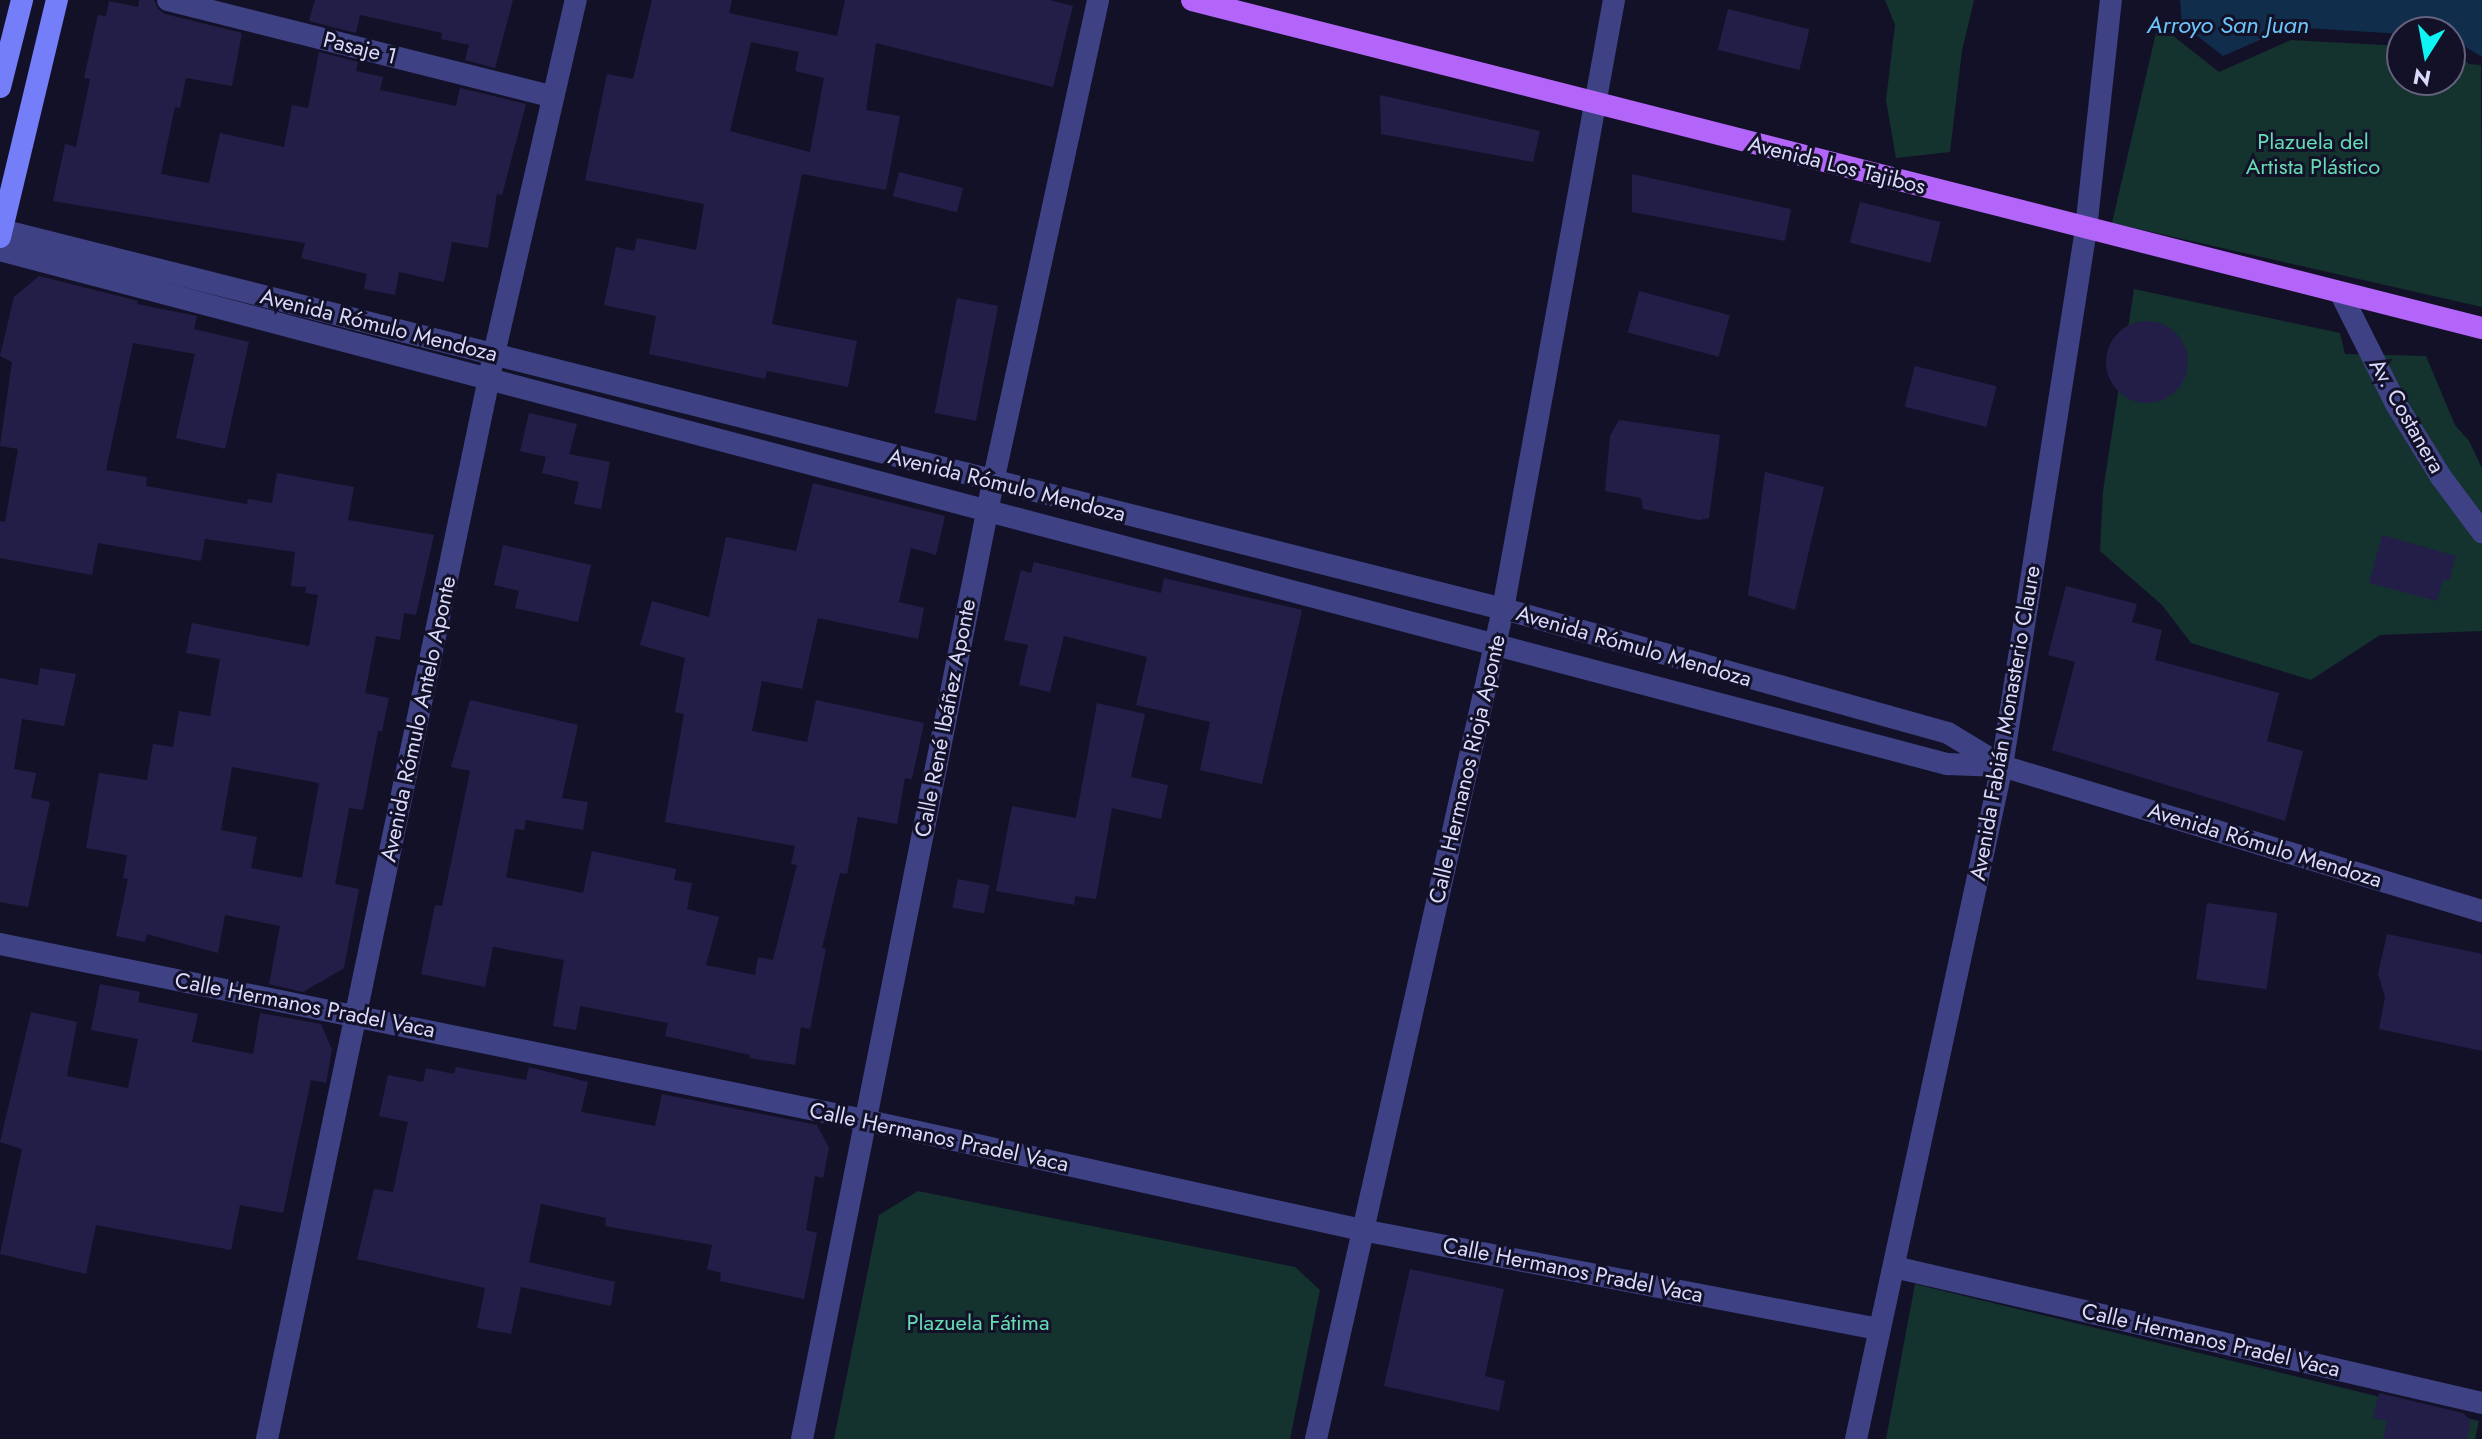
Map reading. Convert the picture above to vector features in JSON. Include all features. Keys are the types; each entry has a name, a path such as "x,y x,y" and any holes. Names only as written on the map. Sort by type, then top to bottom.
{"main road":[{"path":"0,87 22,0"},
{"path":"1,239 57,0"},
{"name":"Avenida Los Tajibos","path":"1192,0 2482,328"}],"street":[{"name":"Pasaje 1","path":"168,0 551,96"},
{"name":"Avenida Rómulo Antelo Aponte","path":"267,1439 494,354 551,96 576,0"},
{"name":"Calle René Ibáñez Aponte","path":"802,1439 987,511 1098,0"},
{"name":"Calle Hermanos Rioja Aponte","path":"1316,1439 1503,609 1614,0"},
{"name":"Avenida Fabián Monasterio Claure","path":"1856,1439 2002,766 2086,229 2111,0"},
{"name":"Avenida Rómulo Mendoza","path":"1,239 494,354 1503,609 1948,733 2002,766 2482,911"},
{"name":"Avenida Rómulo Mendoza","path":"1,239 489,380 1495,645 1947,764 2002,766"},
{"name":"Av. Costanera","path":"2341,294 2396,404 2441,477 2482,532"},
{"name":"Calle Hermanos Pradel Vaca","path":"0,944 864,1120 1362,1230 1878,1329"},
{"name":"Calle Hermanos Pradel Vaca","path":"1894,1267 2482,1403"}],"green space":[{"path":"1885,0 1974,0 1962,51 1950,152 1896,158 1886,100 1895,25"},
{"name":"Plazuela del Artista Plástico","path":"2158,24 2219,72 2291,40 2386,45 2386,96 2466,96 2466,61 2481,65 2482,307 2112,223"},
{"path":"2134,289 2340,333 2345,354 2426,356 2455,425 2469,441 2482,468 2482,631 2380,635 2311,680 2191,643 2162,605 2100,551 2103,491"},
{"name":"Plazuela Fátima","path":"918,1191 1295,1267 1320,1290 1290,1439 834,1439 879,1215"},
{"path":"1915,1284 2479,1421 2475,1439 1886,1439"}],"water":[{"name":"Arroyo San Juan","path":"2180,0 2482,0 2482,57 2466,47 2466,16 2386,16 2386,33 2290,27 2223,56 2182,24"}],"building":[{"path":"139,0 154,0 158,9 165,14 242,33 232,86 186,78 180,108 175,107 161,174 209,183 220,133 284,147 292,105 308,108 319,52 358,62 356,71 383,77 380,90 456,106 460,88 526,104 502,195 497,194 488,248 452,242 444,282 399,272 395,295 364,289 367,274 301,258 305,243 53,201 65,144 76,147 90,79 84,78 98,15 106,16 109,1 138,7"},
{"path":"315,0 513,0 495,68 465,60 469,45 441,39 442,33 360,15 356,33 309,21"},
{"path":"652,0 732,0 729,13 837,36 845,0 1049,0 1073,6 1053,87 876,43 866,110 900,116 886,190 802,174 772,324 857,341 848,387 767,371 765,379 649,354 656,316 604,305 616,247 634,251 637,238 696,250 704,204 585,180 607,74 633,79","holes":["751,42 799,52 795,71 824,78 810,152 730,131"]},
{"path":"1728,9 1810,29 1799,70 1718,50"},
{"path":"1380,95 1540,131 1533,162 1381,134"},
{"path":"899,172 963,188 957,212 893,196"},
{"path":"1632,174 1791,209 1785,241 1632,212"},
{"path":"1860,202 1941,222 1930,263 1850,243"},
{"path":"39,276 138,301 137,304 197,316 194,329 249,342 225,449 176,438 195,354 133,343 106,470 147,477 146,486 247,504 248,499 272,503 277,473 354,487 348,520 434,535 416,615 404,613 400,640 376,636 365,693 389,698 382,731 378,731 363,810 349,808 335,884 359,889 344,968 303,992 269,984 280,926 225,915 218,953 147,934 145,942 116,936 128,879 123,878 127,855 86,848 99,773 147,780 153,744 173,747 179,711 210,716 220,659 186,653 192,623 309,646 318,595 305,593 306,587 291,586 295,552 205,539 201,561 98,543 92,575 0,558 0,521 5,522 18,449 0,446 12,362 0,356 14,297","holes":["232,767 319,783 302,878 251,868 257,837 221,830"]},
{"path":"1639,291 1730,315 1719,357 1628,333"},
{"path":"957,298 998,306 976,421 935,413"},
{"path":"2147,321 2163,324 2176,333 2185,346 2188,362 2185,378 2176,391 2163,400 2147,403 2131,400 2118,391 2109,378 2106,362 2109,346 2118,333 2131,324"},
{"path":"1915,366 1997,386 1986,427 1905,407"},
{"path":"529,413 577,424 569,454 610,462 601,509 574,504 579,482 542,473 546,457 520,451"},
{"path":"1619,420 1720,435 1709,518 1699,520 1643,509 1641,498 1605,491 1610,436"},
{"path":"1765,472 1824,487 1795,610 1748,595"},
{"path":"813,483 945,516 936,555 911,548 899,602 924,608 918,639 818,618 802,689 762,681 752,731 807,742 816,700 924,723 912,779 905,778 897,824 858,817 847,874 840,873 822,948 826,949 810,1029 801,1027 795,1065 749,1058 750,1055 665,1036 668,1023 580,1006 576,1030 553,1026 564,960 493,947 485,987 421,974 435,905 442,906 470,771 451,767 470,700 578,725 562,798 588,802 583,830 526,820 524,830 515,829 506,877 583,893 592,851 676,869 674,880 692,883 687,909 719,917 706,965 755,975 758,957 773,960 797,865 791,864 795,846 665,822 684,714 675,712 685,658 640,645 652,601 709,617 726,537 796,551"},
{"path":"2382,535 2456,556 2449,581 2443,580 2437,601 2369,583"},
{"path":"503,545 591,565 578,622 515,608 519,591 494,585"},
{"path":"1034,562 1161,593 1164,578 1302,610 1262,784 1200,770 1210,722 1136,705 1147,657 1064,636 1050,692 1019,685 1028,645 1004,640 1021,570 1031,573"},
{"path":"2066,586 2137,604 2132,622 2162,630 2155,660 2279,693 2267,741 2303,751 2285,821 2052,750 2075,662 2048,655"},
{"path":"40,668 76,674 64,726 22,719 14,769 36,773 31,798 50,802 28,907 0,902 0,678 38,685"},
{"path":"1097,703 1145,714 1131,777 1168,785 1161,819 1112,808 1096,899 1075,896 1074,905 996,891 1012,806 1076,818"},
{"path":"958,879 989,885 984,914 952,907"},
{"path":"2207,903 2277,913 2267,989 2196,979"},
{"path":"2387,934 2482,954 2482,1051 2379,1029 2385,997 2378,974"},
{"path":"100,984 140,992 138,1002 198,1014 192,1042 253,1054 260,1013 321,1024 332,1050 326,1083 311,1080 283,1213 240,1205 231,1250 96,1225 86,1274 0,1254 22,1149 0,1142 31,1012 77,1022 67,1076 128,1088 138,1039 91,1030"},
{"path":"456,1067 526,1080 529,1067 588,1082 581,1112 655,1126 662,1094 817,1125 829,1148 823,1178 815,1176 806,1230 817,1233 804,1299 720,1281 721,1273 707,1269 712,1245 605,1226 606,1218 541,1204 529,1262 615,1282 611,1306 521,1287 511,1334 477,1328 485,1288 357,1259 374,1189 393,1192 408,1122 379,1116 388,1075 423,1082 426,1068 454,1074"},
{"path":"1410,1269 1504,1289 1485,1376 1505,1381 1499,1411 1384,1386"},
{"path":"2379,1393 2463,1413 2471,1421 2467,1439 2383,1439 2387,1421 2373,1418"}]}
